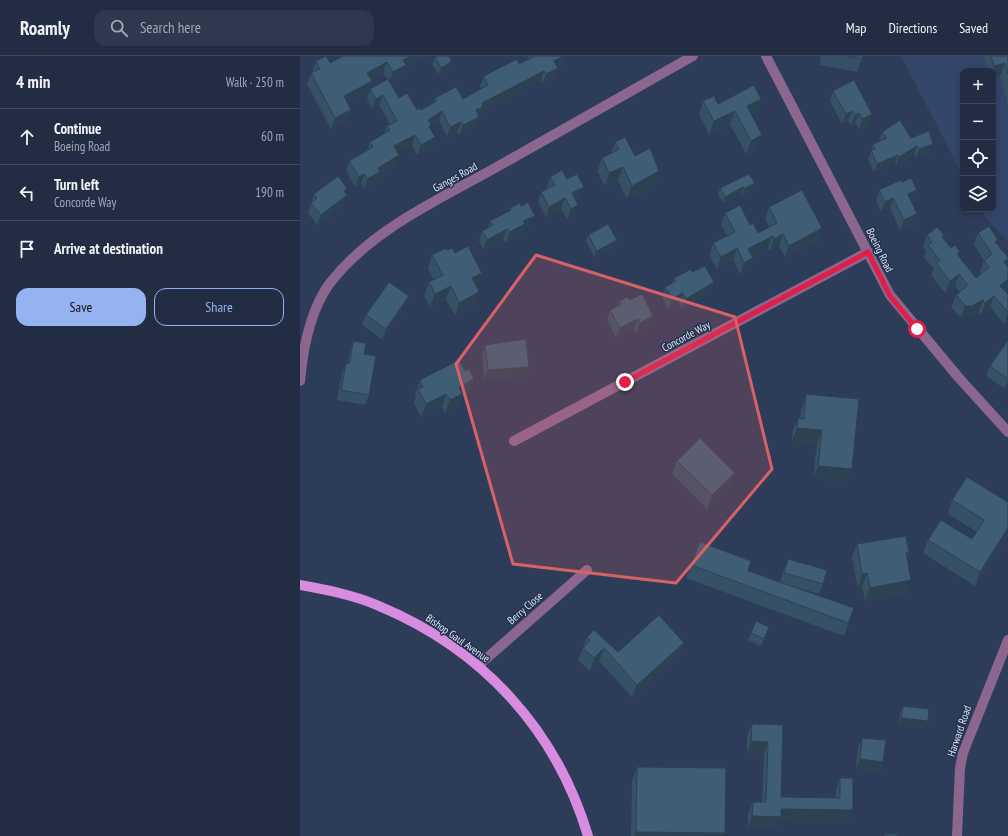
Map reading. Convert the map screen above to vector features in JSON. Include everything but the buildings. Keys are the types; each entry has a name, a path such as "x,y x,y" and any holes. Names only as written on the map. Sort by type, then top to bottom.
{"main road":[{"name":"Bishop Gaul Avenue","path":"300,585 329,590 378,605 422,626 479,665 519,705 551,751 571,790 588,836"}],"street":[{"name":"Ganges Road","path":"300,381 302,361 311,322 318,304 337,275 362,250 417,212 693,56"},
{"name":"Boeing Road","path":"766,56 884,284 897,305 959,378 1008,432"},
{"name":"Concorde Way","path":"514,440 868,252"},
{"name":"Berry Close","path":"479,665 587,570"},
{"name":"Harward Road","path":"957,836 960,768 963,753 1008,640"}],"highlighted area":[{"path":"536,255 735,317 772,469 676,583 513,564 456,364"}],"shaded area":[{"path":"901,56 1008,56 1008,242 982,212 996,212 996,68 960,68 960,170"}],"route":[{"path":"625,382 868,252 890,296 917,329"}]}
